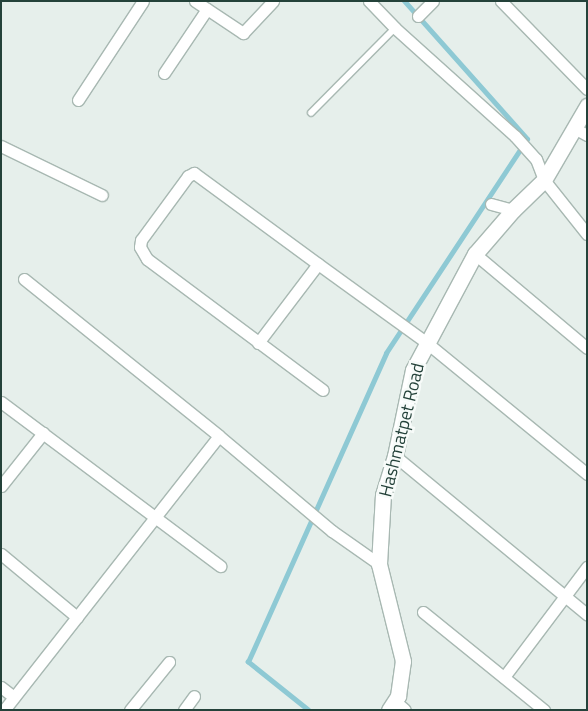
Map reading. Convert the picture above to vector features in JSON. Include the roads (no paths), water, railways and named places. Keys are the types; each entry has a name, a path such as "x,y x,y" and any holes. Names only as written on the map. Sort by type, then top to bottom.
{"main road":[{"name":"Hashmatpet Road","path":"396,707 403,661 379,564 383,495 395,456 413,370 475,254 513,210 544,180 580,131 587,106"}],"street":[{"path":"78,100 143,1"},
{"path":"195,1 243,33 273,1"},
{"path":"370,1 395,28 515,136 536,159 544,180 587,234"},
{"path":"418,16 433,1"},
{"path":"501,1 587,89"},
{"path":"164,72 207,9"},
{"path":"1,146 102,195"},
{"path":"323,390 258,344 147,258 140,247 141,240 150,225 188,176 194,172 318,264 393,316 587,474"},
{"path":"491,204 513,210"},
{"path":"475,254 587,348"},
{"path":"258,344 318,264"},
{"path":"24,279 219,436 332,531 379,564"},
{"path":"1,402 220,566"},
{"path":"1,486 42,433"},
{"path":"4,710 219,436"},
{"path":"395,456 587,614"},
{"path":"1,554 77,617"},
{"path":"504,677 587,567"},
{"path":"423,612 544,710"},
{"path":"130,710 169,662"},
{"path":"1,687 14,697"},
{"path":"184,710 194,696"}],"lane":[{"path":"311,113 395,28"}],"waterway":[{"path":"308,710 248,662 386,353 527,139 404,1"}]}
